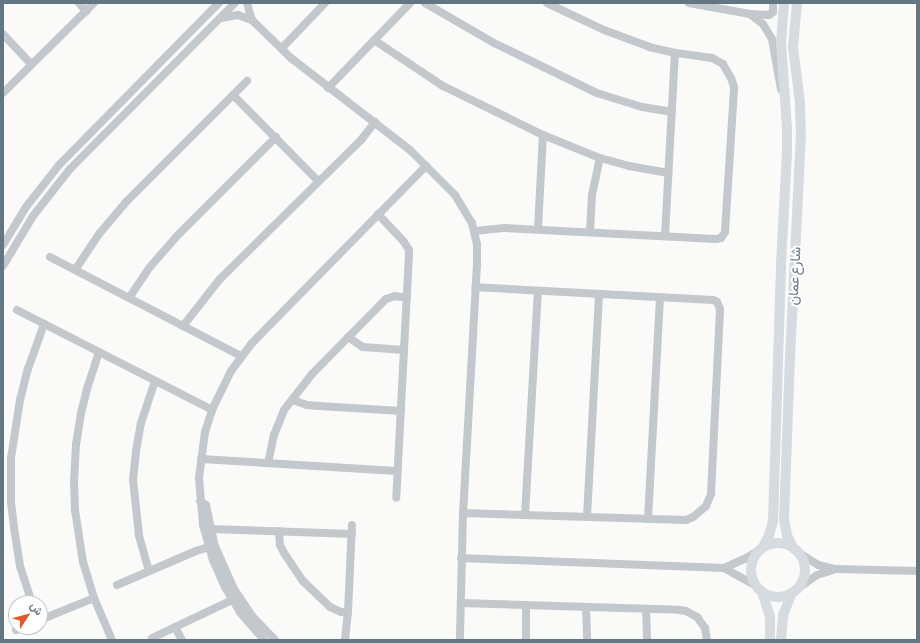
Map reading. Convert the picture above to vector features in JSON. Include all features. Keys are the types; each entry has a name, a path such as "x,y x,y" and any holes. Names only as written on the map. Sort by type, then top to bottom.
{"main road":[{"name":"شارع عمان","path":"762,548 769,535 773,522 781,264 787,140 786,102 781,43 784,3"},
{"name":"شارع عمان","path":"796,551 788,535 784,520 801,137 800,103 793,47 797,3"},
{"path":"770,640 770,616 759,589 752,579 751,566 755,554 762,548 770,544 782,543 796,551 802,559 804,572 803,578 794,591 782,615 781,640"},
{"path":"759,589 777,597 794,591"}],"street":[{"path":"79,3 86,10"},
{"path":"3,93 94,3"},
{"path":"3,244 5,237 59,165 212,7 219,3"},
{"path":"3,266 33,216 70,168 235,3"},
{"path":"247,3 252,20"},
{"path":"282,48 325,3"},
{"path":"328,88 410,3"},
{"path":"425,3 494,43 597,93 642,107 672,112"},
{"path":"475,231 505,228 538,229 716,239 724,235 734,90 731,78 718,60 675,53 626,38 547,3"},
{"path":"689,3 750,14 769,15 773,12 773,3"},
{"path":"750,14 763,24 772,39 780,86 786,102"},
{"path":"219,19 233,15 243,16 252,20 328,88 405,146 461,202 469,215 475,231 476,287 463,513 460,640"},
{"path":"3,34 31,64"},
{"path":"374,40 443,86 543,135 600,158 668,173"},
{"path":"665,236 675,53"},
{"path":"75,270 99,234 127,201 247,81"},
{"path":"233,94 318,181"},
{"path":"183,326 220,279 361,140 374,122"},
{"path":"538,229 543,135"},
{"path":"129,298 150,267 175,238 276,137"},
{"path":"590,232 592,194 600,158"},
{"path":"264,640 232,600 219,574 209,547 203,524 200,501 201,459 212,410 231,371 241,356 426,166"},
{"path":"378,214 404,242 409,250 396,498"},
{"path":"50,257 241,356"},
{"path":"463,513 691,519 709,502 712,487 720,306 713,300 476,287"},
{"path":"525,515 538,291"},
{"path":"587,517 599,294"},
{"path":"268,463 279,422 284,410 312,374 389,297 395,296 407,298"},
{"path":"648,518 660,297"},
{"path":"17,310 212,410"},
{"path":"29,595 20,566 14,527 11,502 11,458 20,400 28,370 44,324"},
{"path":"348,337 363,347 404,350"},
{"path":"100,352 81,412 74,463 75,510 83,562 94,598 112,640"},
{"path":"149,571 139,535 133,480 138,437 145,408 155,381"},
{"path":"292,400 313,406 401,411"},
{"path":"201,459 397,471"},
{"path":"200,501 206,505 219,559 234,589 252,616 274,640"},
{"path":"345,640 348,612 352,525"},
{"path":"211,529 352,534"},
{"path":"279,531 280,545 303,581 330,607 341,612 348,612"},
{"path":"117,585 196,551 209,547"},
{"path":"462,558 724,568 746,558 762,548"},
{"path":"796,551 818,565 836,569 917,571"},
{"path":"724,568 759,589"},
{"path":"794,591 817,575 836,569"},
{"path":"48,617 94,598"},
{"path":"152,638 232,600"},
{"path":"461,603 680,610 692,614 702,622 705,628 707,640"},
{"path":"526,605 526,640"},
{"path":"586,607 587,640"},
{"path":"646,609 647,640"},
{"path":"175,627 182,640"}]}
